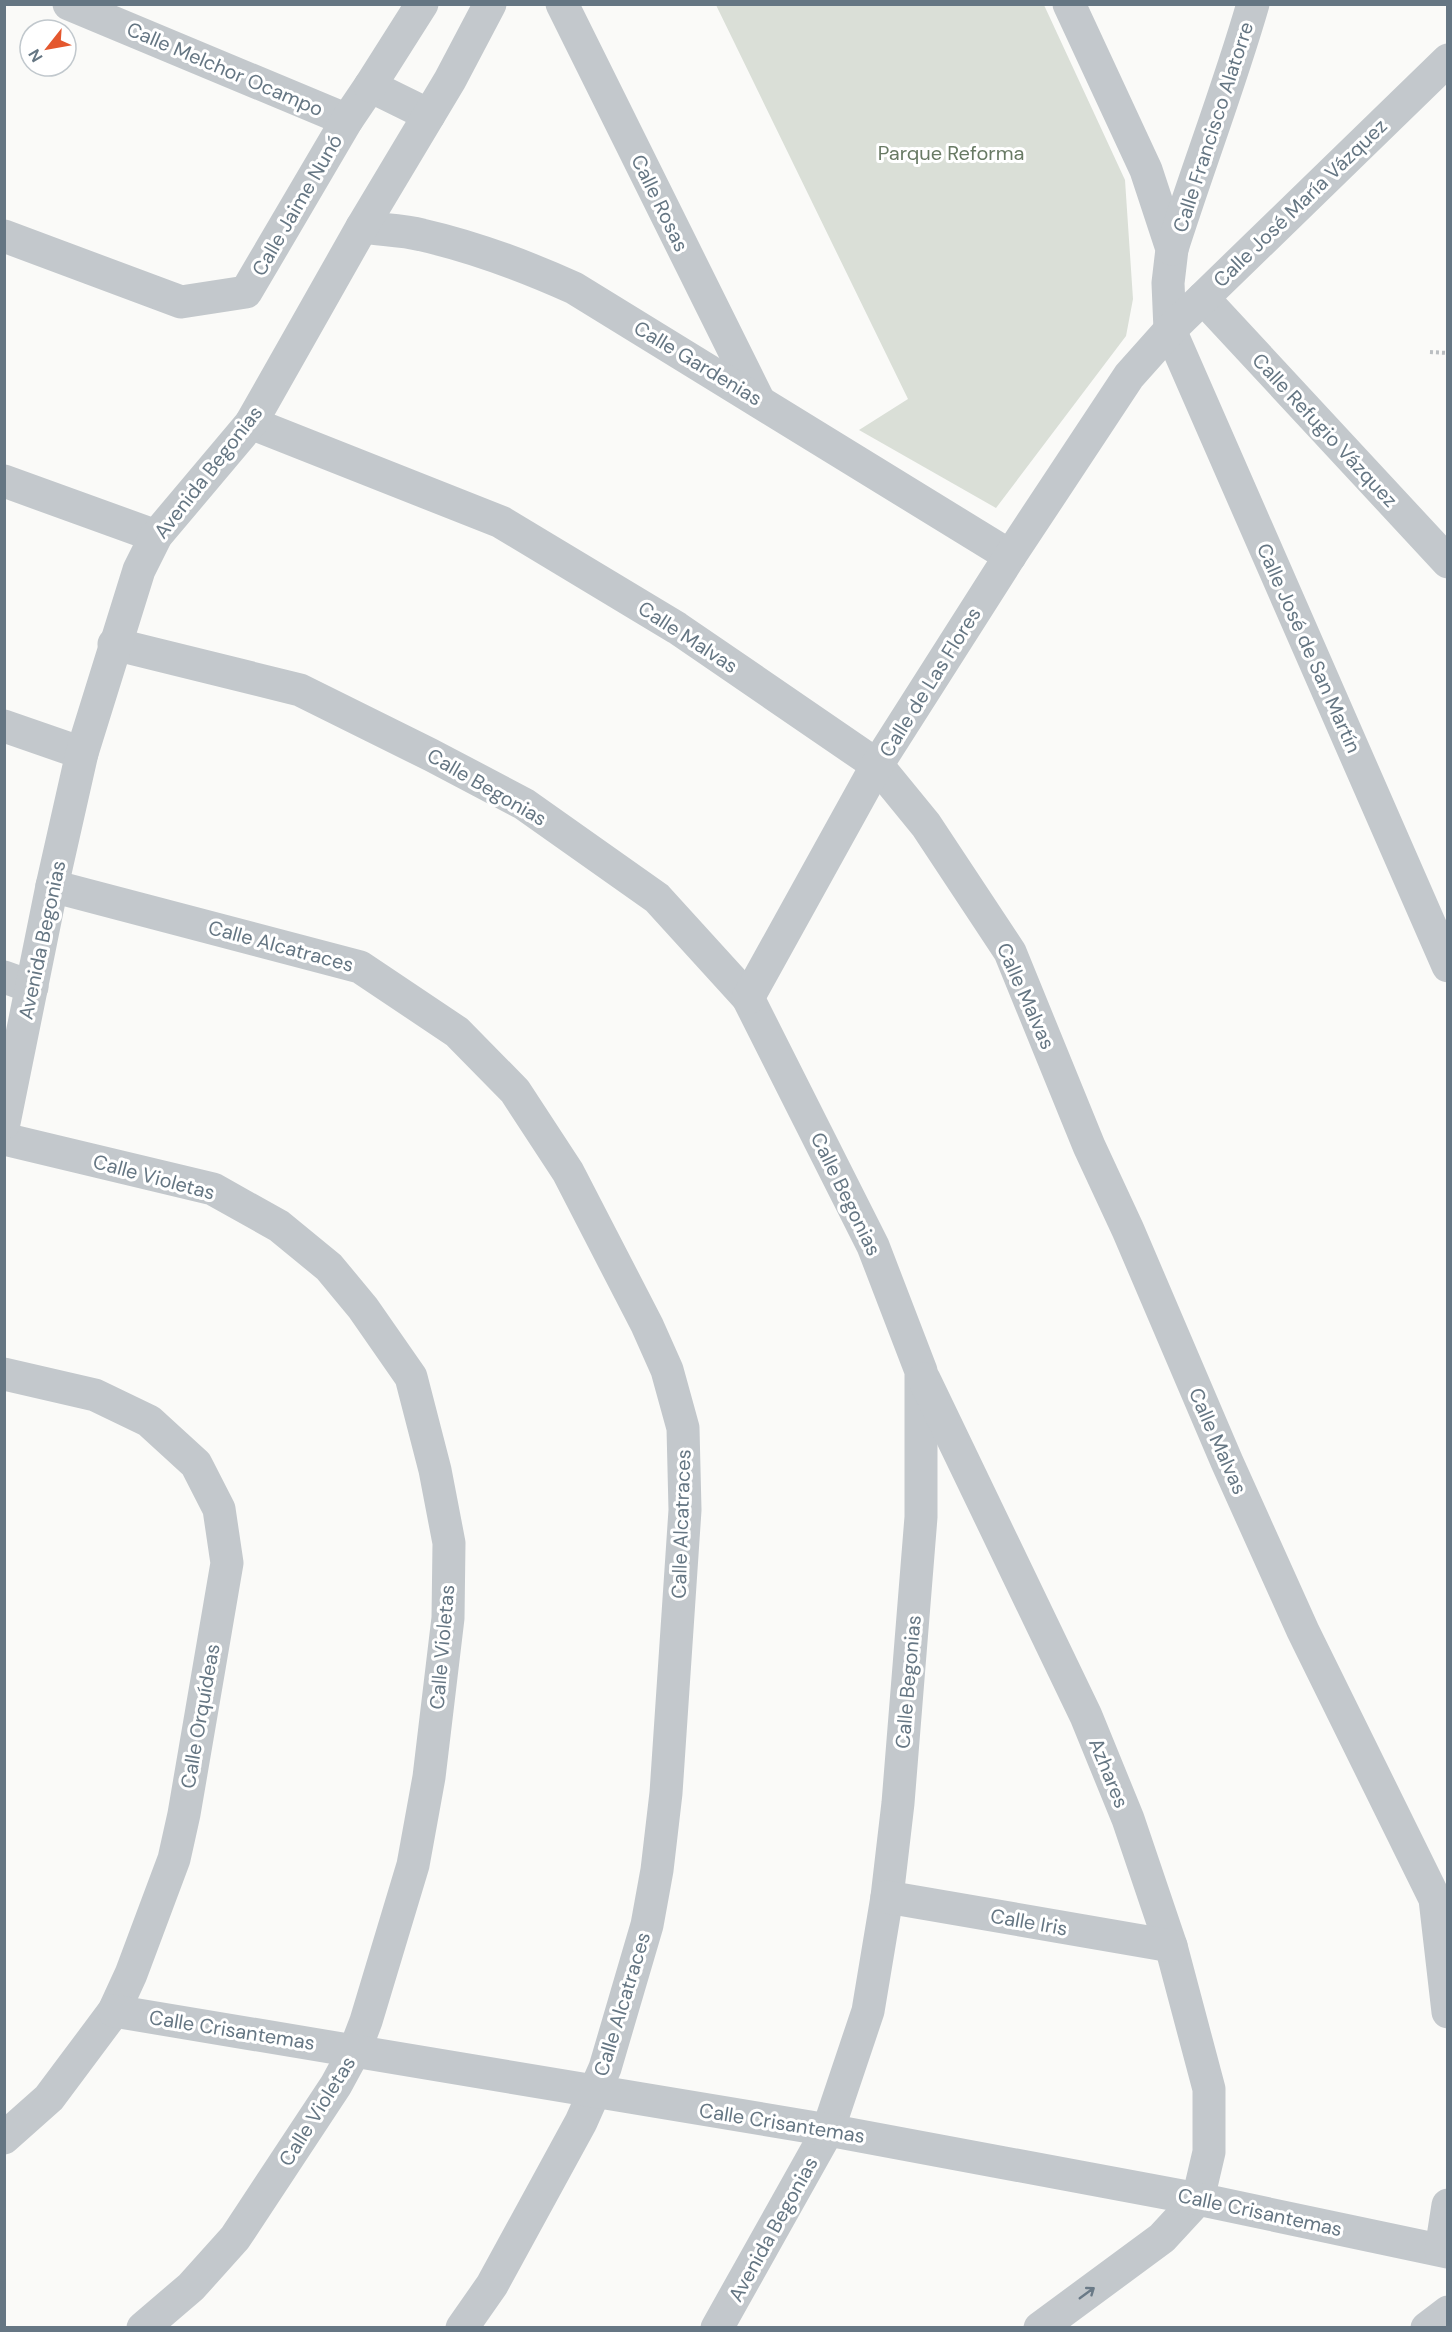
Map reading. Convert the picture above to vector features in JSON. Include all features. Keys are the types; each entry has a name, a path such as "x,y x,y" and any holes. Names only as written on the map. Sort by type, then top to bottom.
{"street":[{"name":"Calle Melchor Ocampo","path":"69,4 347,120"},
{"name":"Calle Jaime Nunó","path":"4,236 181,302 246,292 347,120 395,50 422,4"},
{"name":"Avenida Begonias","path":"4,1123 18,982 52,886 82,753 138,570 156,536 251,423 362,227 429,115 490,4"},
{"name":"Calle Rosas","path":"562,4 759,401"},
{"path":"1069,4 1146,171 1172,249 1162,338"},
{"name":"Calle Francisco Alatorre","path":"1172,249 1203,153 1235,66 1253,4"},
{"name":"Calle José María Vázquez","path":"1129,376 1162,338 1448,60"},
{"path":"370,86 429,115"},
{"name":"Calle Gardenias","path":"362,227 420,234 517,262 574,288 1010,555"},
{"name":"Calle Refugio Vázquez","path":"1203,298 1448,562"},
{"name":"Calle José de San Martín","path":"1162,338 1448,966"},
{"name":"Calle de Las Flores","path":"748,998 878,765 1010,555 1129,376"},
{"name":"Calle Malvas","path":"251,423 501,522 677,628 878,765 926,825 1010,952 1089,1146 1227,1462 1303,1631 1441,1913 1448,2012"},
{"path":"4,482 156,536"},
{"name":"Calle Begonias","path":"114,644 300,690 524,804 657,898 748,998 873,1246 921,1371 921,1517 898,1803 887,1897 868,2011 828,2130"},
{"path":"4,726 82,753"},
{"name":"Calle Alcatraces","path":"52,886 360,967 457,1032 515,1091 568,1172 647,1325 667,1370 683,1428 685,1510 668,1769 657,1870 647,1925 605,2068 581,2122 492,2285 462,2328"},
{"name":"Calle Violetas","path":"4,1139 213,1189 279,1226 329,1267 363,1308 411,1377 435,1470 449,1543 448,1618 429,1777 412,1865 366,2021 355,2050 336,2085 236,2238 191,2287 143,2328"},
{"name":"Azhares","path":"921,1371 1086,1716 1128,1820 1171,1946 1209,2089 1209,2152 1198,2199"},
{"name":"Calle Orquídeas","path":"4,1374 95,1395 149,1421 196,1464 219,1509 227,1563 184,1814 174,1859 131,1974 114,2012 49,2098 4,2138"},
{"name":"Calle Iris","path":"887,1897 1171,1946"},
{"name":"Calle Crisantemas","path":"114,2012 355,2050 828,2130 1198,2199 1444,2251"},
{"name":"Avenida Begonias","path":"717,2328 828,2130"},
{"path":"1040,2328 1162,2238 1198,2199"},
{"path":"1444,2251 1448,2205"},
{"path":"1427,2328 1448,2312"}],"path":[{"path":"1430,352 1448,353"}],"green space":[{"name":"Parque Reforma","path":"716,5 1044,5 1125,180 1133,299 1126,336 996,508 859,430 908,399"}]}
